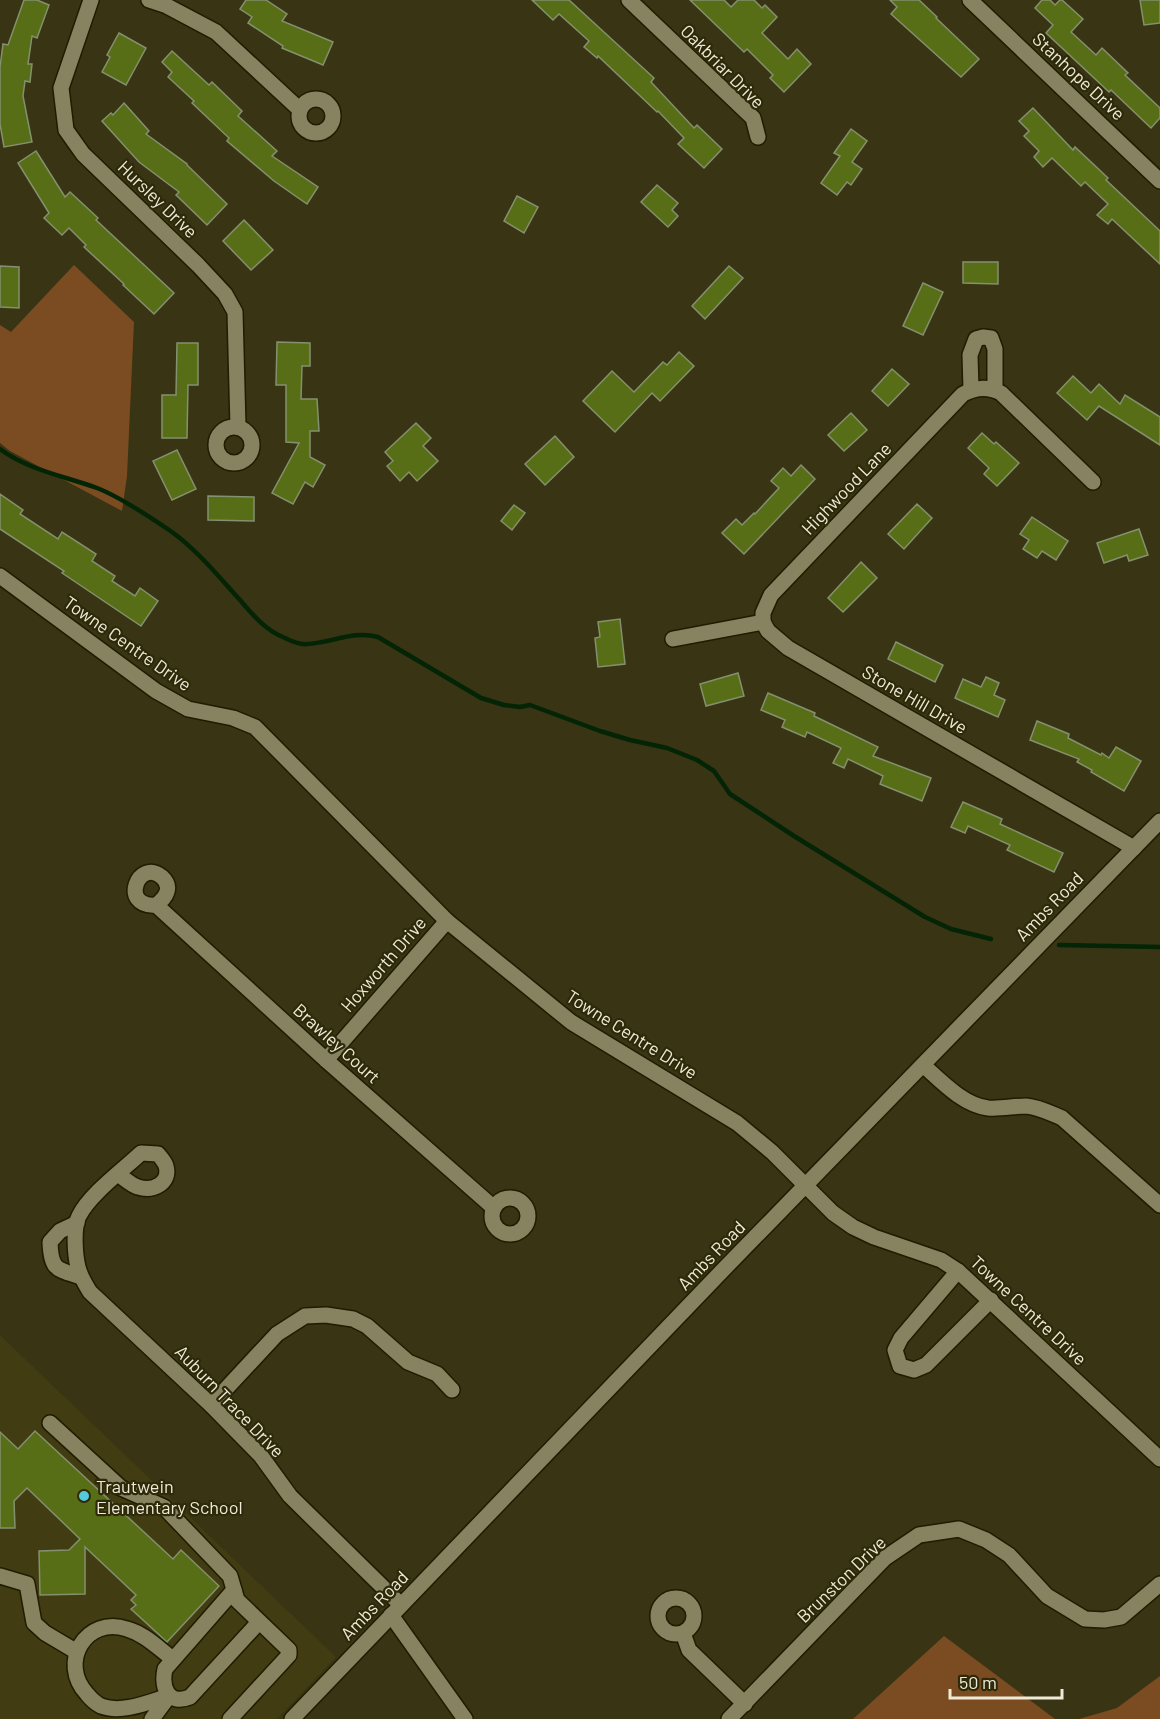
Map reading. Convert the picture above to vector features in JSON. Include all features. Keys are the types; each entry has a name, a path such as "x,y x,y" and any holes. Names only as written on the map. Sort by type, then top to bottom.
{"street":[{"name":"Hursley Drive","path":"91,0 61,88 66,130 83,154 225,294 235,312 238,427"},
{"path":"149,0 167,6 216,32 299,109"},
{"name":"Oakbriar Drive","path":"629,0 753,118 758,137"},
{"name":"Stanhope Drive","path":"970,0 1158,173"},
{"name":"Highwood Lane","path":"763,622 763,613 771,595 963,394 983,389 1001,393 1093,482"},
{"name":"Towne Centre Drive","path":"0,576 156,692 188,709 233,718 255,727 447,921 571,1022 737,1123 772,1152 833,1213 853,1227 874,1238 941,1260 958,1270 1160,1460"},
{"path":"673,639 763,622"},
{"name":"Stone Hill Drive","path":"763,622 768,631 788,648 1134,848"},
{"name":"Ambs Road","path":"292,1719 1160,820"},
{"name":"Brawley Court","path":"156,905 326,1060 494,1208"},
{"name":"Hoxworth Drive","path":"326,1060 447,921"},
{"path":"923,1065 969,1102 987,1108 1028,1106 1046,1110 1062,1118 1160,1205"},
{"name":"Auburn Trace Drive","path":"118,1174 92,1198 77,1218 78,1267 90,1292 261,1456 290,1496 396,1610 465,1719"},
{"name":"Auburn Trace Drive","path":"77,1223 60,1231 50,1242 51,1259 59,1270 81,1277"},
{"path":"958,1270 901,1338 895,1350 900,1366 914,1370 926,1365 991,1300"},
{"path":"211,1406 277,1334 305,1316 326,1315 353,1319 367,1326 408,1362 437,1374 452,1390"},
{"path":"50,1423 121,1488 164,1507 230,1576 237,1600 288,1650 289,1655 230,1719"},
{"name":"Brunston Drive","path":"729,1719 885,1558 919,1535 959,1530 986,1540 1009,1555 1047,1596 1085,1619 1104,1620 1121,1617 1160,1584"},
{"path":"0,1576 27,1584 34,1623 45,1633 77,1652"},
{"path":"169,1696 163,1680 165,1669 234,1590"},
{"path":"173,1659 146,1638 125,1628 104,1628 86,1637 80,1644 75,1669 79,1686 92,1700 102,1706 127,1708 169,1696 183,1700 203,1684 259,1622"},
{"path":"683,1633 689,1650 745,1704"},
{"path":"152,1719 169,1696"}],"shaded area":[{"path":"74,265 134,322 127,476 122,511 10,451 0,443 0,325 11,332"},
{"name":"Trautwein Elementary School","path":"0,1335 336,1657 277,1719 0,1719"},
{"path":"944,1636 1055,1719 853,1719"},
{"path":"1160,1676 1160,1719 1079,1719 1117,1708"}],"building":[{"path":"24,0 37,0 49,5 37,38 32,36 28,64 32,64 30,82 25,81 23,96 32,142 4,147 0,124 0,67 3,44 8,45"},
{"path":"246,0 266,0 287,14 282,21 333,42 323,65 282,48 283,46 248,23 252,17 240,9"},
{"path":"532,0 569,0 654,78 651,82 694,128 697,125 722,149 704,168 678,144 684,138 658,111 598,56 597,58 584,47 589,41 559,14 553,20"},
{"path":"690,0 724,0 731,7 738,0 754,0 762,8 765,5 777,17 762,33 788,59 797,49 811,64 784,92 770,78 773,75 747,49 744,52"},
{"path":"890,0 919,0 979,59 961,77 891,14 897,7"},
{"path":"1042,0 1050,0 1055,5 1062,0 1083,19 1071,32 1096,55 1102,48 1128,73 1125,75 1160,108 1160,118 1151,128 1046,33 1053,25 1035,8"},
{"path":"1140,0 1160,0 1160,23 1144,25"},
{"path":"119,33 146,48 126,85 102,72 110,57 107,55"},
{"path":"172,51 209,85 212,82 242,111 238,116 277,151 272,156 318,187 307,204 274,181 227,141 229,138 168,77 172,72 162,62"},
{"path":"124,103 149,131 146,134 187,164 227,204 207,225 176,195 179,192 139,162 102,121 111,113 113,115"},
{"path":"1033,108 1073,150 1075,147 1160,231 1160,264 1112,219 1108,224 1097,215 1108,204 1085,182 1081,186 1052,158 1043,167 1034,157 1039,151 1024,136 1029,131 1019,121"},
{"path":"851,129 867,141 852,162 862,169 851,185 847,182 837,195 821,183 840,156 834,153"},
{"path":"36,151 65,197 70,192 98,218 96,220 174,293 154,314 84,247 86,245 69,228 62,235 44,218 49,213 18,163"},
{"path":"657,185 678,203 672,210 678,216 668,227 641,202"},
{"path":"517,196 538,207 524,233 504,221"},
{"path":"244,220 273,250 251,270 223,241"},
{"path":"963,262 998,262 998,284 963,283"},
{"path":"0,266 19,267 19,308 0,307"},
{"path":"729,266 743,278 705,319 692,306"},
{"path":"923,283 943,292 923,335 903,326"},
{"path":"277,342 310,343 310,366 302,366 301,399 317,399 319,431 310,431 310,457 325,465 313,487 305,482 293,504 272,493 299,443 286,442 286,385 276,385"},
{"path":"177,343 198,343 198,385 188,385 187,438 162,438 162,395 176,395"},
{"path":"679,352 694,366 660,401 652,393 615,432 583,401 612,371 634,392 663,362 667,365"},
{"path":"892,369 909,384 888,406 872,391"},
{"path":"1073,376 1091,393 1099,384 1120,404 1125,395 1160,417 1160,445 1099,406 1087,420 1057,393"},
{"path":"851,413 867,430 844,451 828,435"},
{"path":"416,423 431,438 423,446 438,461 417,481 409,472 400,481 387,466 393,461 385,452"},
{"path":"982,433 994,444 996,442 1019,463 997,486 984,474 989,468 968,448"},
{"path":"555,436 574,457 545,485 525,464"},
{"path":"177,450 196,489 172,500 153,461"},
{"path":"801,465 815,479 744,554 722,533 736,519 742,525 755,514 779,488 771,481 783,468 791,476"},
{"path":"0,494 23,510 20,514 58,539 62,532 96,554 92,561 115,576 112,581 135,596 140,588 158,601 141,626 0,529"},
{"path":"208,496 254,497 254,521 208,520"},
{"path":"917,504 932,518 904,549 888,534"},
{"path":"514,505 525,513 512,530 501,521"},
{"path":"1032,517 1068,541 1056,560 1042,551 1037,558 1023,549 1029,540 1020,534"},
{"path":"1139,529 1148,555 1129,561 1127,555 1104,563 1097,543"},
{"path":"861,562 877,578 843,612 828,598"},
{"path":"620,619 625,664 598,667 595,638 600,637 598,622"},
{"path":"896,642 943,665 935,682 888,659"},
{"path":"738,673 744,696 706,706 700,684"},
{"path":"986,677 999,683 994,695 1005,700 998,717 955,698 963,679 981,687"},
{"path":"768,693 815,713 814,716 878,747 873,756 931,778 922,801 880,784 883,776 848,759 844,768 833,763 841,748 807,732 805,737 782,727 785,720 761,710"},
{"path":"1037,721 1069,734 1068,738 1101,755 1102,753 1109,758 1116,747 1141,761 1124,791 1091,772 1092,770 1077,762 1079,759 1030,740"},
{"path":"963,802 1002,819 1000,824 1063,853 1054,872 1007,850 1010,845 968,826 965,833 951,827"},
{"path":"35,1431 173,1559 181,1550 219,1586 167,1642 131,1609 136,1605 131,1600 136,1595 85,1547 85,1594 40,1595 39,1551 69,1550 80,1539 27,1488 14,1501 15,1528 0,1528 0,1432 18,1449"}],"waterway":[{"path":"0,449 34,467 105,492 135,508 182,539 208,564 255,617 278,635 304,644 360,635 378,637 481,698 504,705 520,707 530,705 600,731 667,748 697,760 714,771 730,794 925,917 951,929 991,939"},
{"path":"1059,945 1160,947"}],"place":[{"name":"Trautwein Elementary School","path":"84,1496"}]}
